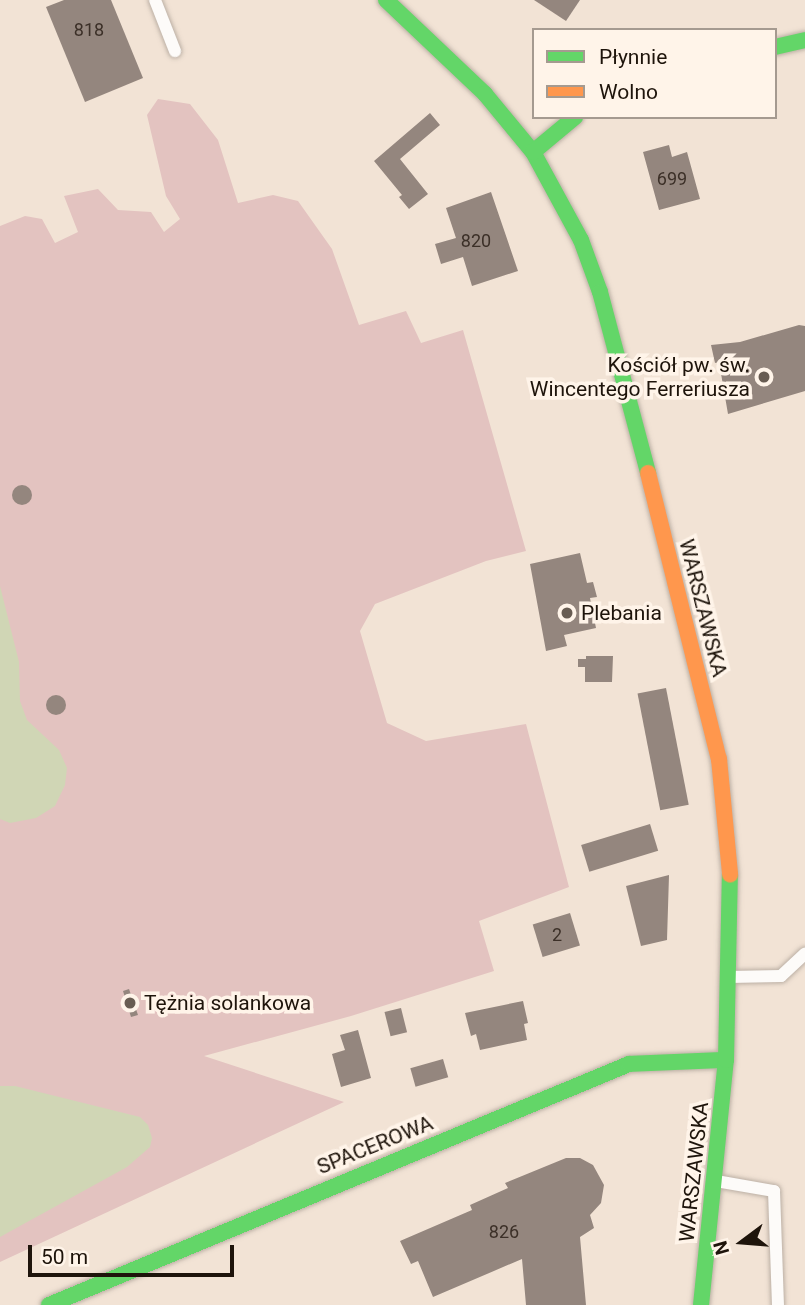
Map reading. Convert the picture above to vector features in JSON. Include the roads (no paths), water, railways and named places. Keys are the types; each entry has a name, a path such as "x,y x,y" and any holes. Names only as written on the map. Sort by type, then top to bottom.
{"main road":[{"name":"WARSZAWSKA","path":"386,0 485,94 533,152 581,240 600,292 719,759 732,889 726,1060 716,1181 701,1305"},
{"path":"777,47 805,40"},
{"path":"533,152 573,119"},
{"name":"SPACEROWA","path":"49,1305 629,1064 726,1060"}],"lane":[{"path":"155,0 175,51"},
{"path":"729,977 781,976 805,954"},
{"path":"716,1181 774,1191 778,1305"}],"place":[{"name":"Kościół pw. św. Wincentego Ferreriusza","path":"764,377"},
{"name":"Plebania","path":"567,613"},
{"name":"Tężnia solankowa","path":"130,1003"}]}
